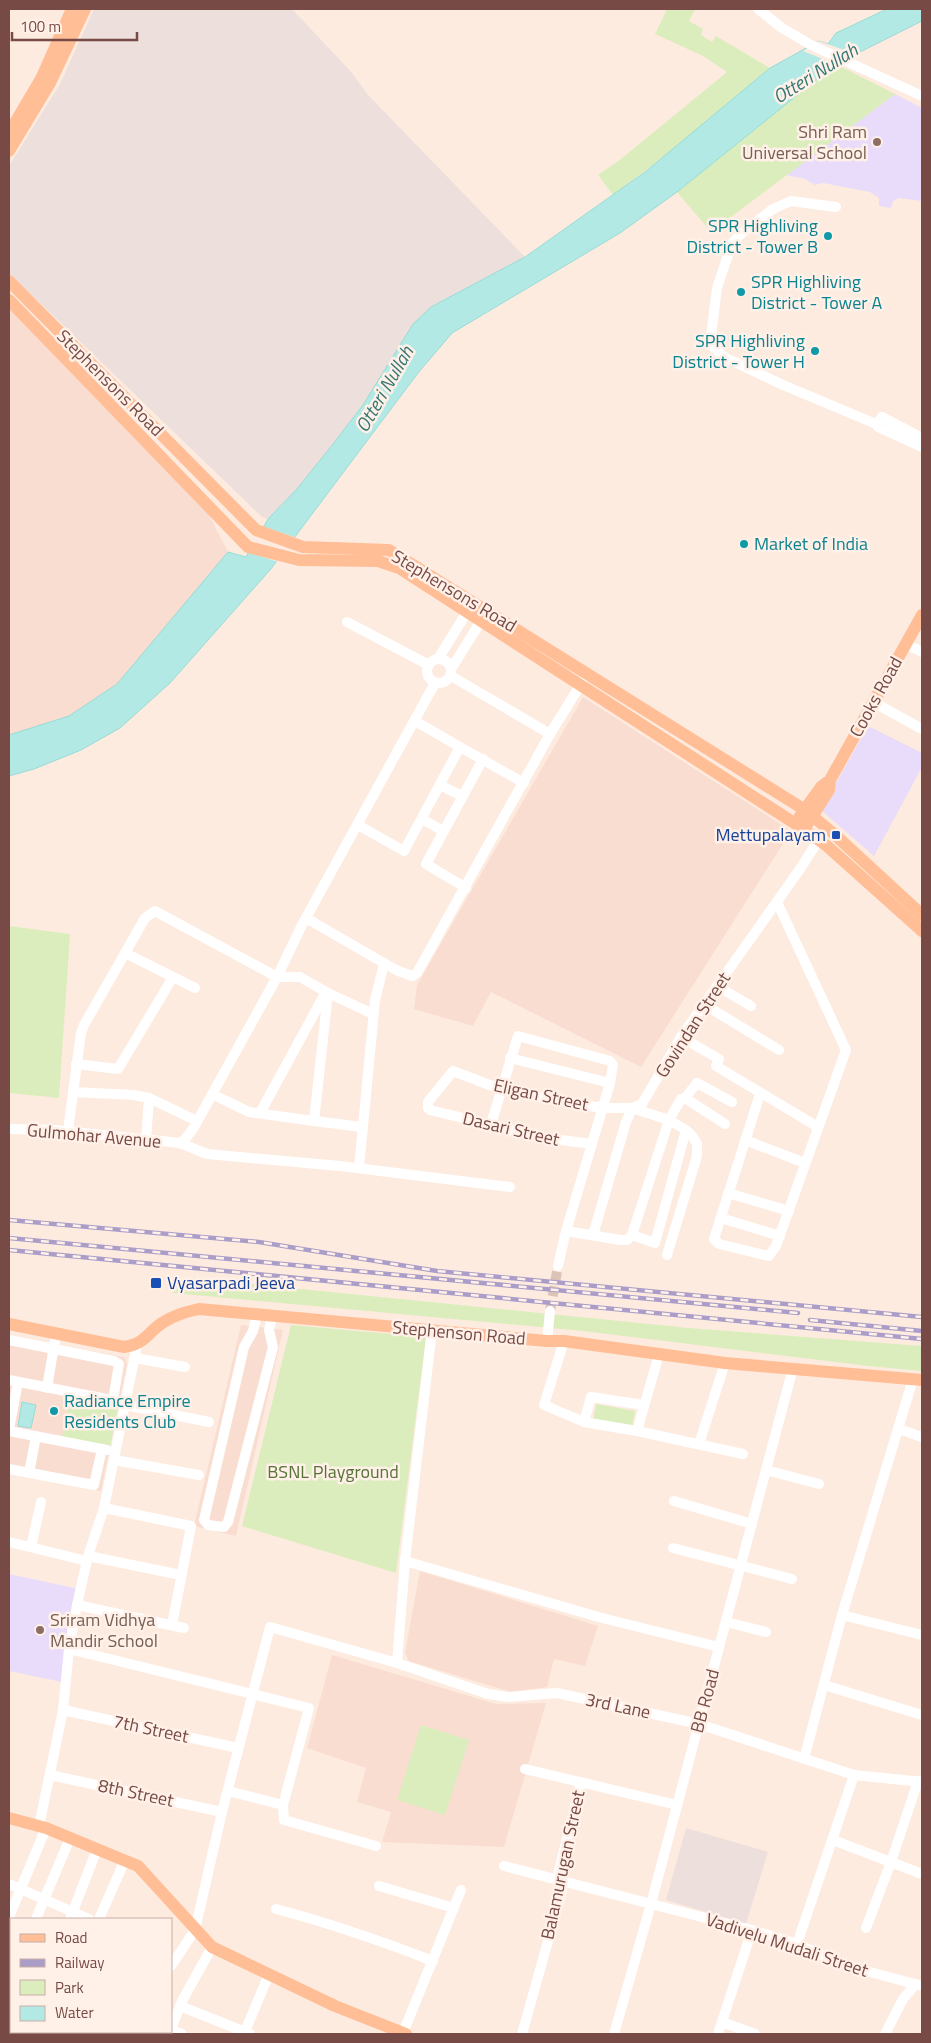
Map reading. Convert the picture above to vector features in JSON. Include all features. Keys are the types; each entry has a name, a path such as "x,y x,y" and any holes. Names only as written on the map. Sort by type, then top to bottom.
{"main road":[{"path":"9,133 42,77 72,9"},
{"path":"9,152 50,83 84,9"},
{"name":"Stephensons Road","path":"9,281 256,530 303,547 390,550 808,813 922,915"},
{"name":"Stephensons Road","path":"9,300 248,547 299,560 378,561 399,568 799,826 819,840 922,931"},
{"name":"Cooks Road","path":"799,826 829,790 830,780 922,615"},
{"name":"Stephenson Road","path":"136,1351 164,1322 181,1312 199,1309 270,1321 432,1330 564,1341 724,1363 918,1379"},
{"path":"9,1324 136,1351"},
{"path":"9,1818 42,1827 138,1866 212,1947 336,2006 405,2034"}],"street":[{"path":"758,9 782,28 811,44 922,96"},
{"path":"836,207 791,201 773,209 732,243 717,288 710,344 724,357 783,385 876,424 878,427 922,447"},
{"path":"876,424 882,417 922,438"},
{"path":"467,612 438,659 429,666 428,676 435,683 444,683 481,621"},
{"path":"347,622 429,666"},
{"path":"906,644 922,652"},
{"path":"438,659 444,660 451,672 550,734"},
{"path":"306,918 408,976 417,973 550,734 588,674"},
{"path":"180,1143 188,1136 198,1120 435,683"},
{"path":"873,702 922,729"},
{"path":"415,720 524,783"},
{"path":"358,825 404,851 460,746"},
{"path":"466,888 426,864 483,759"},
{"path":"440,785 462,796"},
{"path":"422,819 443,831"},
{"name":"Govindan Street","path":"593,1234 626,1122 632,1108 642,1104 682,1037 777,902 826,828"},
{"path":"760,1094 714,1239 719,1244 769,1256 780,1236 846,1050 777,902"},
{"path":"68,1131 76,1064 84,1025 145,918 155,911 277,977 300,977 327,993 373,1014"},
{"path":"125,953 195,988"},
{"path":"358,1168 373,1014 378,983 384,964"},
{"path":"76,1064 118,1070 173,977"},
{"path":"717,986 751,1006"},
{"path":"260,1113 327,993"},
{"path":"314,1121 327,993"},
{"path":"705,1005 779,1050"},
{"path":"491,1124 500,1089 518,1036 610,1061 614,1068 566,1231 558,1266"},
{"path":"682,1037 719,1059 716,1066 818,1127"},
{"path":"510,1058 610,1083"},
{"name":"Eligan Street","path":"430,1110 428,1102 453,1071 500,1089 602,1108 632,1108 669,1120 686,1130"},
{"path":"566,1231 627,1240 632,1235 669,1120 681,1099 685,1098 697,1084 732,1102"},
{"path":"73,1092 134,1095 149,1098 198,1120"},
{"path":"212,1094 249,1112 362,1127"},
{"path":"146,1140 149,1098"},
{"path":"685,1098 725,1124"},
{"name":"Dasari Street","path":"430,1110 545,1138 592,1144"},
{"name":"Gulmohar Avenue","path":"9,1129 68,1131 180,1143 206,1154 358,1168 510,1187"},
{"path":"632,1235 656,1243 686,1130"},
{"path":"666,1255 697,1156 696,1144 686,1130"},
{"path":"745,1140 805,1162"},
{"path":"728,1193 789,1211"},
{"path":"720,1218 780,1236"},
{"path":"547,1341 550,1311"},
{"path":"256,1319 244,1347 204,1520 208,1525 224,1527 228,1522 272,1350 270,1321"},
{"path":"397,1663 405,1560 432,1330"},
{"path":"47,1388 56,1334"},
{"path":"251,1334 272,1338"},
{"path":"9,1340 114,1361 119,1364 113,1400"},
{"path":"564,1341 544,1405 584,1422 637,1431 743,1454"},
{"path":"9,1917 42,1827 63,1710 69,1649 77,1605 87,1558 104,1508 136,1351 185,1367"},
{"path":"637,1431 659,1354"},
{"path":"699,1444 724,1363"},
{"name":"BB Road","path":"614,2034 651,1904 794,1368"},
{"path":"804,1759 842,1615 899,1429 918,1379"},
{"path":"199,1475 115,1456 102,1449 9,1430 13,1381 113,1400 209,1422"},
{"path":"584,1422 591,1398 644,1405"},
{"path":"899,1429 922,1437"},
{"path":"29,1473 36,1436"},
{"path":"9,1469 94,1486 102,1449"},
{"path":"766,1470 819,1484"},
{"path":"674,1501 752,1524"},
{"path":"31,1547 41,1502"},
{"path":"104,1508 191,1526 172,1625"},
{"path":"9,1542 182,1575"},
{"path":"673,1548 792,1579"},
{"path":"405,1560 602,1618 719,1647"},
{"path":"77,1605 184,1628"},
{"path":"842,1615 922,1635"},
{"path":"726,1622 766,1632"},
{"name":"3rd Lane","path":"253,1694 270,1627 397,1663 488,1694 508,1697 557,1693 699,1724 854,1775 920,1781"},
{"path":"69,1649 309,1708 283,1805 284,1820 376,1846"},
{"path":"824,1685 922,1715"},
{"path":"172,1960 195,1930 222,1812 253,1694"},
{"name":"7th Street","path":"63,1710 238,1748"},
{"path":"524,1769 677,1805"},
{"name":"8th Street","path":"50,1775 222,1812"},
{"path":"797,1944 854,1775"},
{"path":"866,1928 920,1781"},
{"name":"Balamurugan Street","path":"522,2034 562,1891 557,1879 580,1782"},
{"path":"228,1791 283,1805"},
{"path":"36,1918 70,1838"},
{"path":"833,1840 922,1874"},
{"path":"9,1884 44,1900 71,1916 97,1849"},
{"path":"99,1918 125,1860"},
{"name":"Vadivelu Mudali Street","path":"504,1866 752,1930 797,1944 848,1966 919,1985"},
{"path":"379,1886 454,1908"},
{"path":"405,2034 461,1890"},
{"path":"276,1910 310,1918 433,1960"},
{"path":"718,2034 752,1930"},
{"path":"172,2028 180,2006 212,1947"},
{"path":"180,2006 246,2034 269,1974"},
{"path":"885,2034 903,1999 919,1985"},
{"path":"722,2022 755,2034"}],"shaded area":[{"path":"94,9 292,9 352,73 368,95 525,257 431,307 413,324 363,405 297,489 268,519 262,517 9,273 9,166 60,84"},
{"name":"Shri Ram Universal School","path":"895,94 922,108 922,201 899,198 893,201 891,208 879,206 879,198 870,192 823,183 815,185 805,179 786,175"},
{"path":"9,304 205,507 228,552 169,627 117,684 69,716 9,735"},
{"path":"583,697 791,831 641,1067 491,992 473,1026 414,1009 417,985"},
{"path":"868,726 922,753 922,767 874,856 821,810"},
{"path":"241,1325 283,1330 236,1536 194,1526"},
{"path":"9,1336 124,1357 127,1364 101,1491 9,1473"},
{"path":"420,1571 598,1626 585,1666 554,1659 547,1687 511,1692 409,1661 405,1653"},
{"name":"Sriram Vidhya Mandir School","path":"9,1574 79,1589 62,1682 9,1671"},
{"path":"332,1655 496,1704 546,1703 504,1847 382,1842 391,1812 357,1802 366,1768 307,1748"},
{"path":"686,1828 768,1852 746,1924 666,1900"}],"green space":[{"path":"667,9 695,9 689,21 703,29 701,35 712,42 716,36 770,68 679,145 613,195 598,175 621,159 727,72 703,56 655,34"},
{"path":"836,64 895,94 711,232 677,192"},
{"path":"9,926 70,934 59,1098 9,1093"},
{"path":"192,1278 689,1328 922,1346 922,1371 583,1331 173,1293 175,1285 191,1285"},
{"name":"BSNL Playground","path":"291,1325 426,1337 396,1573 242,1526"},
{"path":"70,1397 118,1406 110,1447 62,1437"},
{"path":"596,1404 635,1411 632,1429 593,1422"},
{"path":"421,1725 469,1740 445,1815 397,1800"}],"water":[{"name":"Otteri Nullah","path":"887,9 922,9 922,21 836,64 677,192 620,233 452,333 418,373 270,570 170,683 120,728 81,750 34,769 9,776 9,735 69,716 117,684 228,552 246,557 268,519 297,489 363,405 413,324 431,307 525,257 645,172 770,68 819,41 828,44 836,33"},
{"path":"22,1402 36,1405 31,1428 18,1426"}],"pier":[{"path":"819,41 858,55 838,65 803,51"},
{"path":"261,526 297,538 279,562 249,553"}],"tunnel":[{"path":"550,1311 558,1266"}],"railway":[{"path":"9,1220 259,1242 437,1271 922,1317"},
{"path":"9,1238 798,1313"},
{"path":"9,1250 922,1339"},
{"path":"810,1320 922,1331"}],"place":[{"name":"Shri Ram Universal School","path":"877,142"},
{"name":"SPR Highliving District - Tower B","path":"828,236"},
{"name":"SPR Highliving District - Tower A","path":"741,292"},
{"name":"SPR Highliving District - Tower H","path":"815,351"},
{"name":"Market of India","path":"744,544"},
{"name":"Mettupalayam","path":"836,835"},
{"name":"Vyasarpadi Jeeva","path":"156,1283"},
{"name":"Radiance Empire Residents Club","path":"54,1411"},
{"name":"Sriram Vidhya Mandir School","path":"40,1630"}]}
